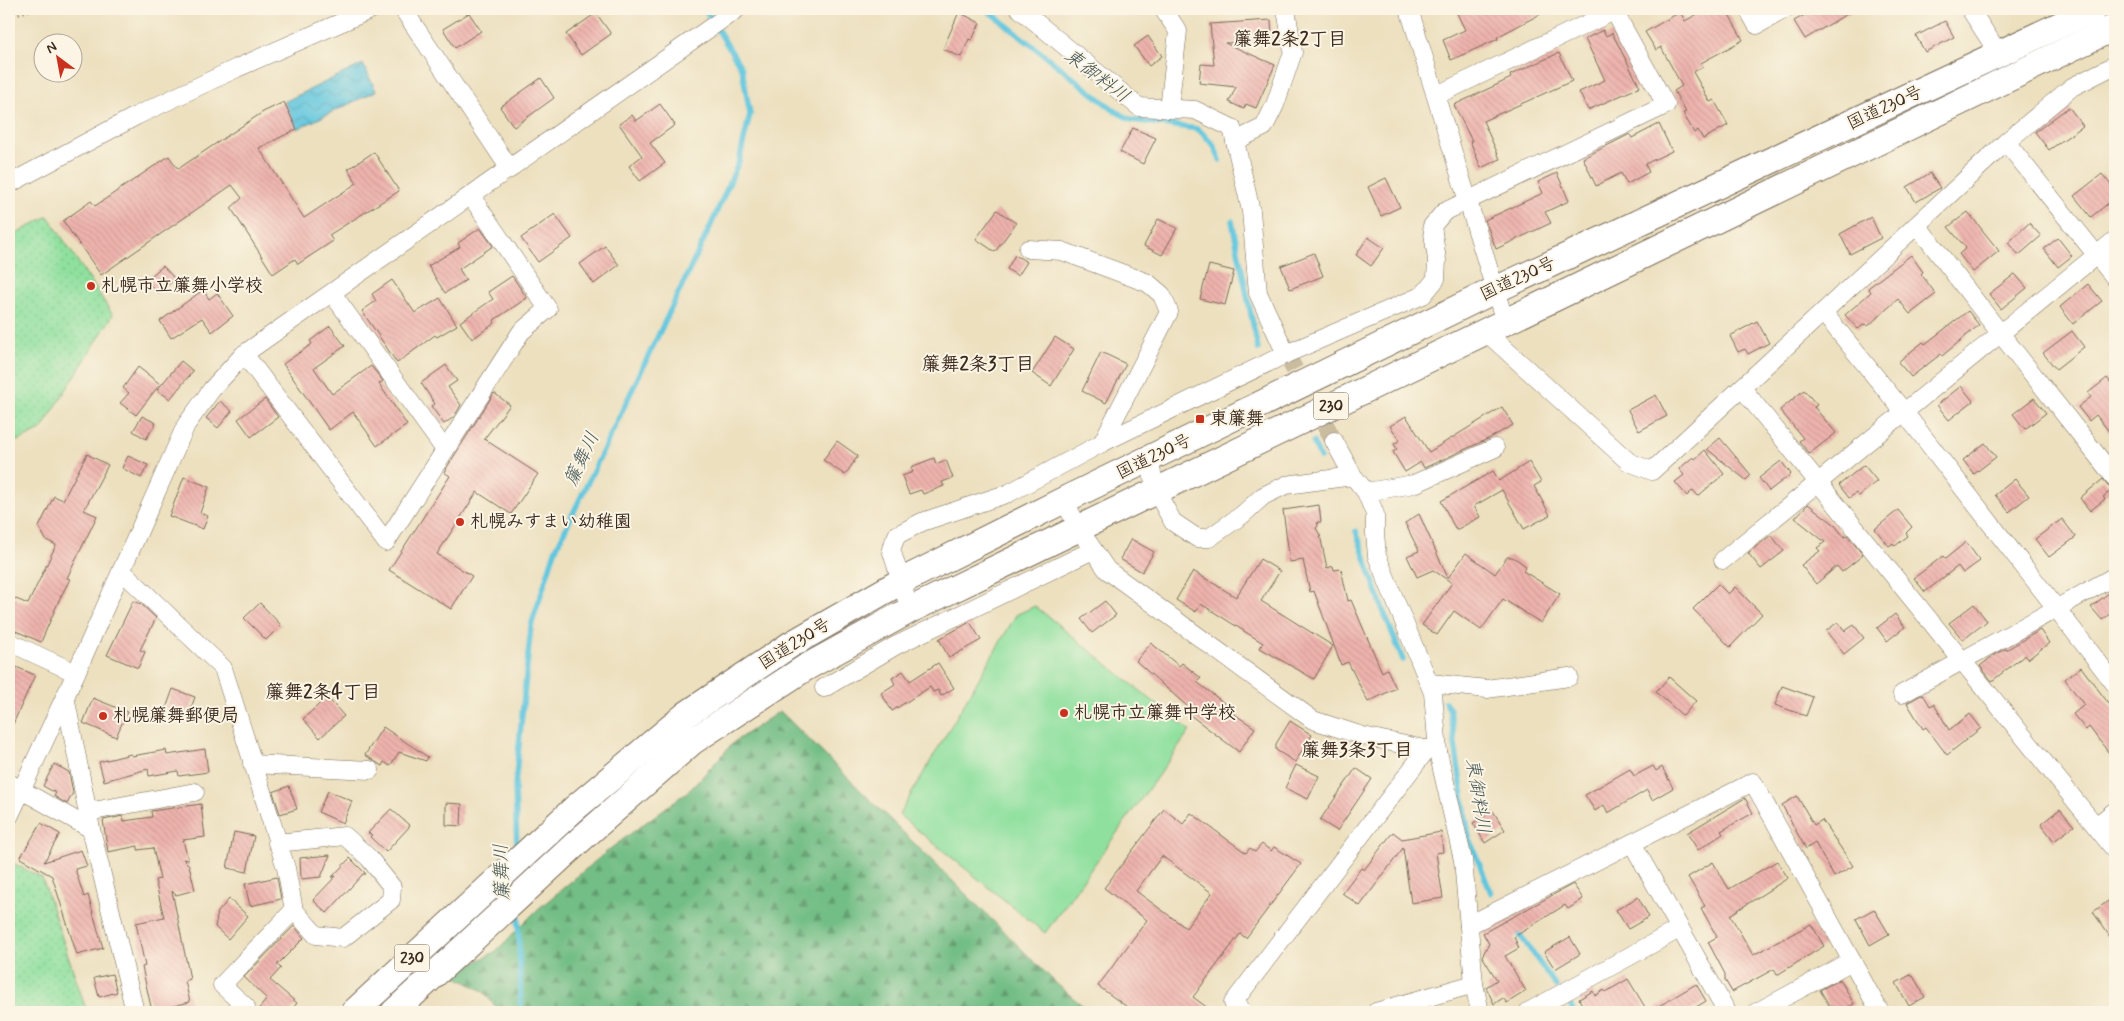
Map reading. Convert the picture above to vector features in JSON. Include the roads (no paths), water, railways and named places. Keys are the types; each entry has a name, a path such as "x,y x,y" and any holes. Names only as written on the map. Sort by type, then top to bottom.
{"highway":[{"name":"国道230号","path":"354,1012 575,808 687,714 790,645 900,582 1064,500 1495,290 2094,9"},
{"name":"国道230号","path":"394,1012 580,840 693,741 805,668 910,610 2115,27"}],"street":[{"path":"9,184 136,116 263,56 372,9"},
{"path":"403,9 510,170"},
{"path":"9,817 15,787 76,673 186,425 212,389 244,354 510,170 737,9"},
{"path":"1020,9 1139,107 1195,110 1232,128 1251,211 1258,293 1286,354"},
{"path":"1164,9 1178,31 1169,109"},
{"path":"1235,141 1264,128 1275,105 1293,52 1286,9"},
{"path":"1409,9 1495,290 1495,326 1629,462 1652,471 2006,142 2072,87 2115,65"},
{"path":"1748,9 1757,25 1785,9"},
{"path":"1970,9 1999,54"},
{"path":"910,610 891,550 897,535 922,522 1009,493 1102,444 1286,354 1423,294 1436,279 1437,260 1432,226 1444,212 1666,105 1613,10 1437,96"},
{"path":"2006,142 2115,278"},
{"path":"244,354 386,542 520,332 548,309 471,196"},
{"path":"1917,225 2115,478"},
{"path":"1723,560 2115,240"},
{"path":"1028,249 1062,251 1148,283 1162,295 1169,312 1102,444"},
{"path":"332,293 446,450"},
{"path":"1823,312 1904,412 2115,684"},
{"path":"1742,388 2115,850"},
{"path":"1334,441 1353,476 1366,492 1375,514 1374,533 1377,556 1433,693 1433,750 1463,860 1474,984 1480,1012"},
{"path":"1366,492 1414,484 1495,448"},
{"path":"1148,460 1156,491 1173,522 1198,538 1209,538 1242,515 1263,496 1286,485 1353,476"},
{"path":"1064,500 1078,528 1107,570 1313,720 1363,736 1433,750"},
{"path":"824,688 895,646 1093,550"},
{"path":"122,571 223,668 252,764 286,868 294,910 316,935 343,938 391,900 392,887 369,858 345,836 278,843"},
{"path":"1902,694 2115,576"},
{"path":"9,642 76,673"},
{"path":"1430,683 1487,689 1569,677"},
{"path":"65,696 90,821 135,1012"},
{"path":"1243,1012 1233,1003 1433,750"},
{"path":"252,764 370,770"},
{"path":"1469,926 1753,782 1880,1012"},
{"path":"15,787 90,821 195,792"},
{"path":"2096,826 2115,811"},
{"path":"1632,843 1727,1012"},
{"path":"246,1007 222,984 294,910"},
{"path":"1528,1012 1679,929"},
{"path":"1757,1012 1852,961"},
{"path":"1376,1012 1474,984"}],"water":[{"path":"363,64 376,91 297,129 284,102"}],"waterway":[{"name":"簾舞川","path":"517,850 515,785 531,626 555,551 711,225 739,161 750,114 742,69 705,9"},
{"name":"東御料川","path":"986,9 1115,111 1132,120 1198,129 1213,144 1220,160"},
{"name":"東御料川","path":"1232,221 1258,349"},
{"name":"東御料川","path":"1313,442 1320,458"},
{"name":"東御料川","path":"1356,531 1383,610 1403,660"},
{"name":"東御料川","path":"1445,702 1450,710 1469,838 1491,893"},
{"name":"簾舞川","path":"518,907 521,1012"},
{"name":"東御料川","path":"1507,917 1556,986"},
{"name":"東御料川","path":"1571,1006 1574,1012"}],"tunnel":[{"path":"1286,354 1334,441"}],"place":[{"name":"札幌市立簾舞小学校","path":"91,286"},
{"name":"東簾舞","path":"1200,419"},
{"name":"札幌みすまい幼稚園","path":"460,522"},
{"name":"札幌市立簾舞中学校","path":"1064,713"},
{"name":"札幌簾舞郵便局","path":"103,716"}],"district":[{"name":"簾舞2条2丁目","path":"1290,39"},
{"name":"簾舞2条3丁目","path":"978,364"},
{"name":"簾舞2条4丁目","path":"323,692"},
{"name":"簾舞3条3丁目","path":"1357,750"}]}
